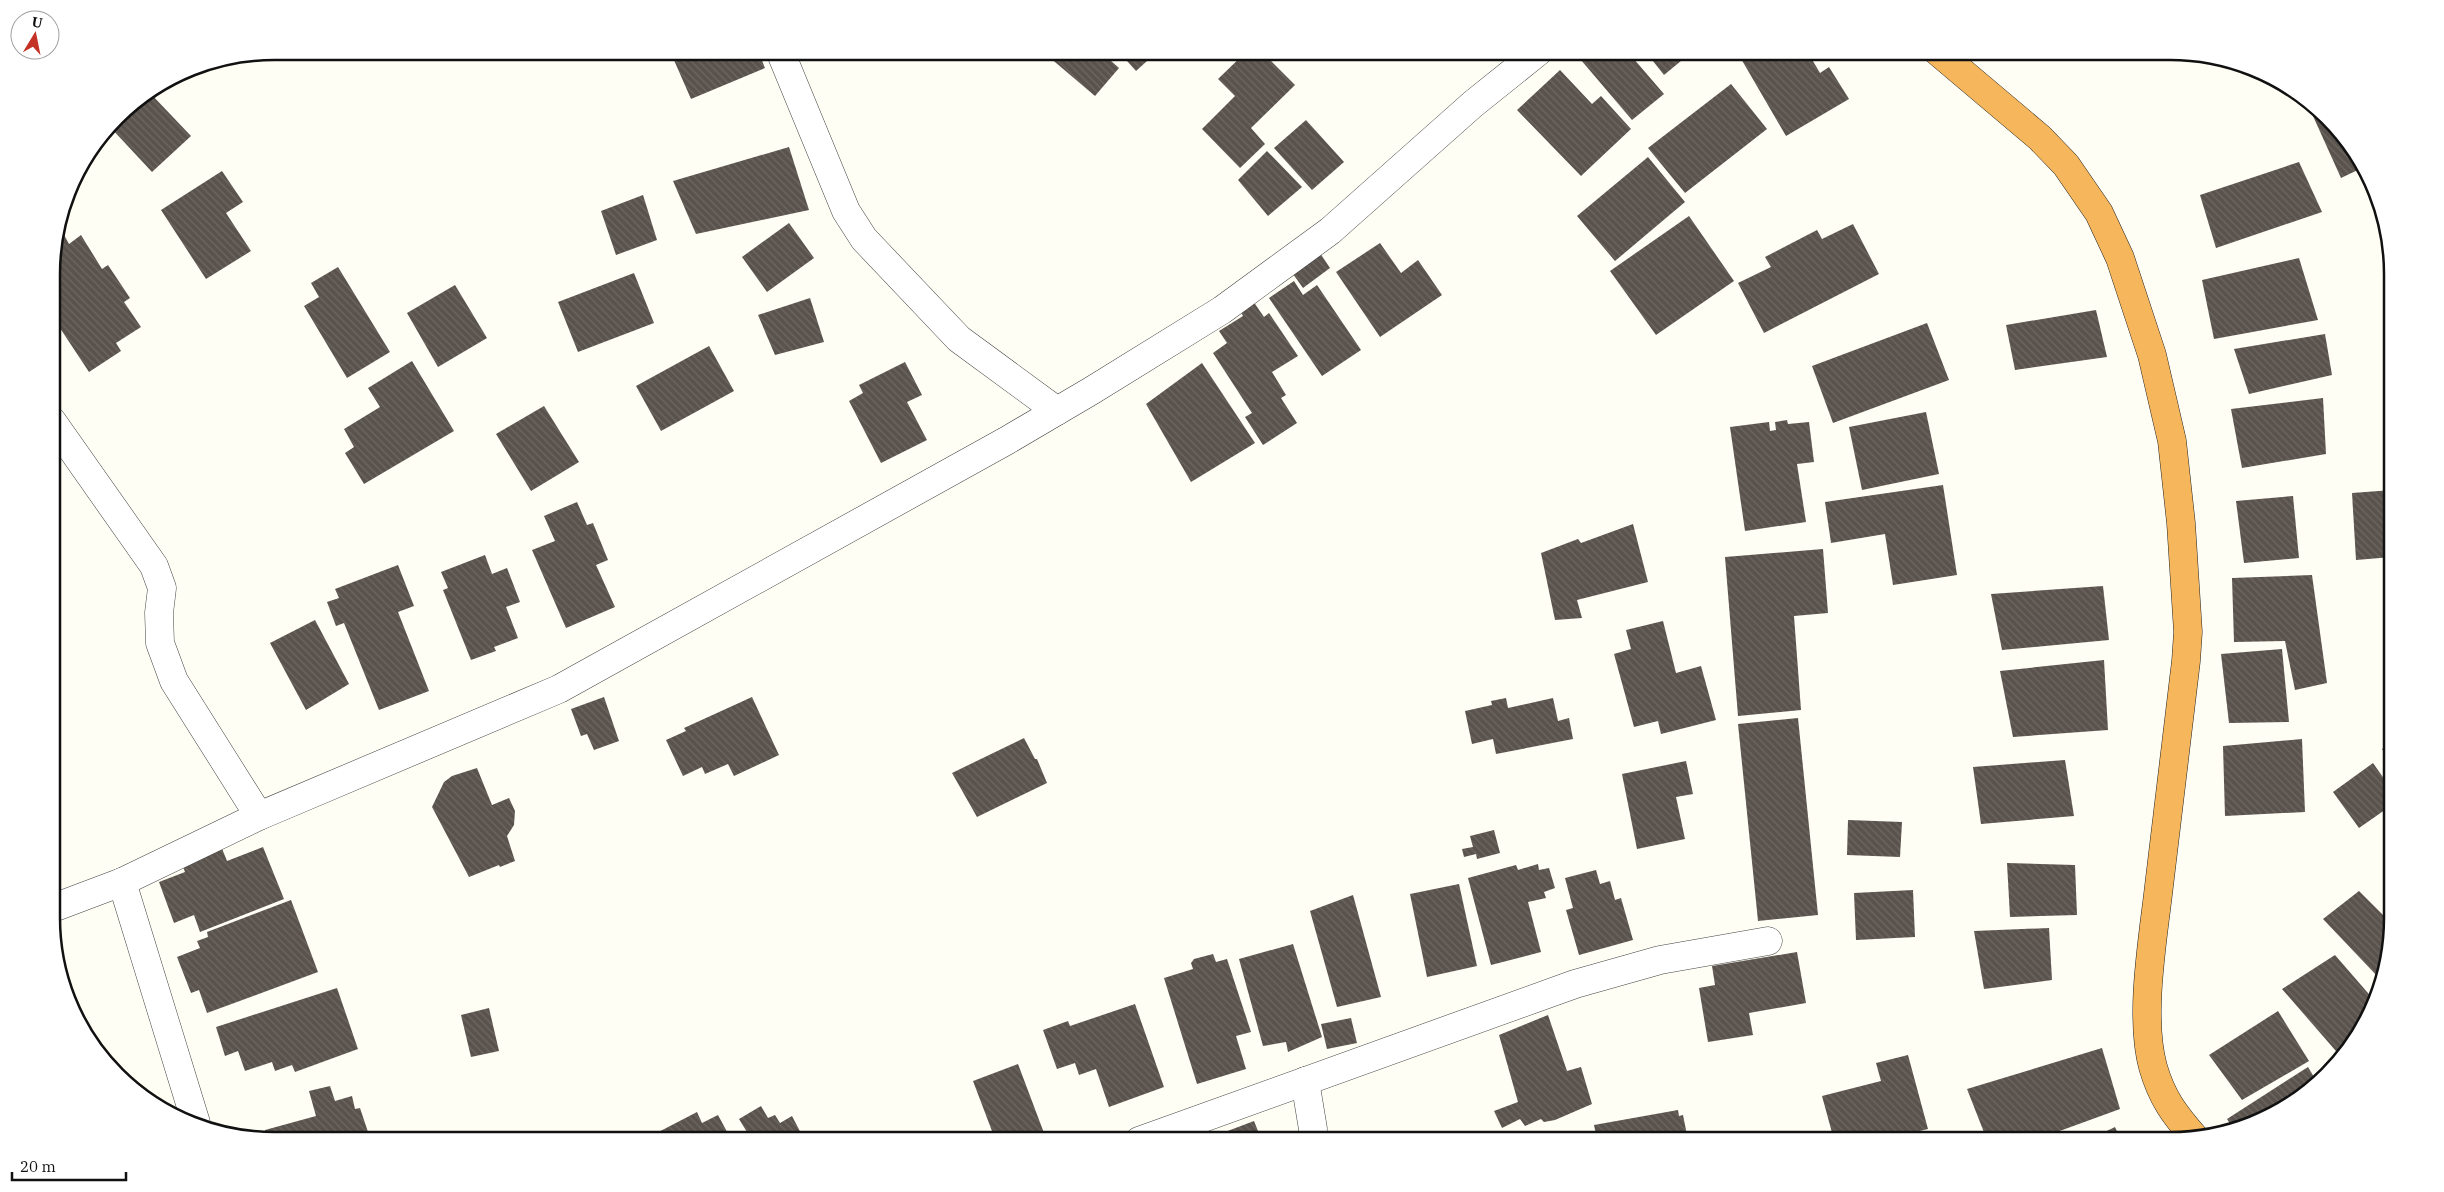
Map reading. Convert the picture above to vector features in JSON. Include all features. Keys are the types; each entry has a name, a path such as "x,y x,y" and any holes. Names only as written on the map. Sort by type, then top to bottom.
{"highway":[{"path":"1948,60 2040,138 2066,164 2099,213 2120,258 2152,355 2172,441 2181,523 2188,632 2150,963 2148,1020 2153,1066 2170,1110 2189,1131"}],"street":[{"path":"784,60 846,211 864,239 959,339 1057,411"},
{"path":"60,905 122,882 259,816 559,688 1057,411 1222,310 1323,236 1473,104 1528,60"},
{"path":"60,432 154,566 162,588 159,613 160,643 174,681 259,816"},
{"path":"122,882 194,1117"},
{"path":"1162,1132 1575,984 1660,960 1768,941"},
{"path":"1305,1081 1313,1132"}],"building":[{"path":"674,60 762,60 765,68 691,99"},
{"path":"1053,60 1110,60 1119,68 1095,96"},
{"path":"1126,60 1148,60 1136,71"},
{"path":"1238,60 1270,60 1295,85 1251,128 1265,144 1240,168 1202,129 1235,96 1218,79"},
{"path":"1581,60 1635,60 1664,94 1632,120"},
{"path":"1652,60 1682,60 1664,75"},
{"path":"1742,60 1812,60 1820,73 1829,67 1849,99 1786,136"},
{"path":"1560,70 1592,104 1601,96 1631,129 1581,176 1517,110"},
{"path":"1731,84 1767,129 1685,193 1648,148"},
{"path":"154,97 191,136 152,172 114,132 133,113"},
{"path":"2313,116 2340,144 2357,170 2341,178"},
{"path":"1306,120 1344,162 1312,190 1274,148"},
{"path":"789,147 809,210 696,234 673,181"},
{"path":"1267,151 1302,187 1268,216 1238,180"},
{"path":"1648,157 1685,202 1615,261 1577,216"},
{"path":"2299,162 2322,212 2216,248 2200,195"},
{"path":"222,171 243,202 226,213 251,251 206,279 161,210"},
{"path":"643,195 657,240 616,255 601,211"},
{"path":"1689,216 1734,281 1656,335 1610,271"},
{"path":"789,223 814,258 767,292 742,257"},
{"path":"1853,224 1879,274 1764,333 1738,283 1771,267 1765,257 1817,230 1822,239"},
{"path":"64,234 69,244 81,235 102,269 108,265 130,298 124,302 141,327 116,343 121,351 89,372 60,328 60,260"},
{"path":"1380,243 1401,273 1418,260 1442,295 1380,337 1336,272"},
{"path":"1316,247 1330,268 1303,288 1288,267"},
{"path":"2299,258 2318,320 2214,339 2202,280"},
{"path":"338,267 390,352 347,378 304,306 319,297 311,283"},
{"path":"634,273 654,323 578,352 558,302"},
{"path":"1294,281 1303,295 1317,285 1361,350 1322,376 1269,298"},
{"path":"455,285 487,338 438,367 407,313"},
{"path":"810,298 824,342 775,355 758,315"},
{"path":"1253,301 1264,317 1269,313 1298,356 1272,372 1286,395 1281,398 1297,423 1263,445 1245,417 1252,413 1213,353 1227,343 1219,331 1243,316 1240,310"},
{"path":"2096,310 2107,357 2015,370 2006,325"},
{"path":"1927,323 1949,380 1833,423 1812,366"},
{"path":"2325,334 2332,375 2249,394 2234,349"},
{"path":"709,346 734,391 661,431 636,386"},
{"path":"412,361 454,431 364,484 345,453 354,447 344,429 380,407 368,388"},
{"path":"905,362 922,395 907,402 927,440 881,463 849,401 863,393 859,385"},
{"path":"1202,363 1255,443 1191,482 1146,404"},
{"path":"2323,398 2326,454 2242,468 2231,409"},
{"path":"544,406 579,462 531,491 496,434"},
{"path":"1926,412 1939,474 1862,490 1849,427"},
{"path":"1787,420 1788,424 1809,422 1814,462 1797,464 1806,522 1745,531 1730,427 1769,422 1770,431 1776,430 1775,422"},
{"path":"1943,485 1957,575 1893,585 1885,534 1831,543 1825,502"},
{"path":"2384,491 2384,558 2356,560 2352,493"},
{"path":"2293,496 2299,558 2244,563 2236,501"},
{"path":"577,502 587,525 593,523 608,560 596,565 615,607 566,628 532,550 555,541 544,516"},
{"path":"1633,524 1648,582 1577,600 1582,618 1555,620 1541,553 1578,539 1581,543"},
{"path":"1823,549 1828,613 1794,616 1801,710 1738,716 1725,557"},
{"path":"485,555 492,574 507,568 520,602 506,607 518,638 494,647 496,651 471,660 443,590 448,588 441,572"},
{"path":"398,565 414,606 398,612 429,691 379,710 344,623 336,626 327,602 339,598 335,589"},
{"path":"2312,575 2327,683 2295,690 2285,641 2234,642 2232,578"},
{"path":"2103,586 2109,640 2002,650 1991,594"},
{"path":"315,620 349,684 306,710 270,643"},
{"path":"1663,621 1676,673 1701,666 1716,720 1661,734 1658,721 1634,727 1614,654 1631,649 1626,630"},
{"path":"2282,649 2289,722 2229,723 2221,654"},
{"path":"2104,660 2108,730 2013,737 2000,671"},
{"path":"604,697 619,741 594,750 587,734 581,736 571,709"},
{"path":"752,697 779,755 734,776 728,764 705,774 702,767 683,776 666,740 686,731 684,728"},
{"path":"1506,698 1508,708 1553,698 1558,721 1569,718 1573,739 1496,754 1493,739 1472,744 1465,711 1492,705 1491,701"},
{"path":"1798,718 1818,915 1758,921 1738,724"},
{"path":"1024,738 1035,759 1037,759 1047,783 977,817 952,773"},
{"path":"2302,739 2305,812 2225,816 2223,746"},
{"path":"2065,760 2074,816 1981,824 1973,767"},
{"path":"1686,761 1693,794 1676,797 1685,839 1637,849 1622,774"},
{"path":"2373,763 2384,779 2384,811 2359,828 2333,792"},
{"path":"477,768 492,805 509,798 515,811 514,825 507,836 515,861 469,877 432,807 444,782 452,776"},
{"path":"1848,820 1902,822 1900,857 1847,855"},
{"path":"1494,830 1500,853 1477,859 1476,854 1464,857 1462,849 1473,847 1470,836"},
{"path":"221,846 227,861 263,847 284,899 200,932 194,915 174,923 159,882 185,872 181,861"},
{"path":"2007,863 2075,865 2077,915 2010,917"},
{"path":"1538,864 1539,870 1549,868 1555,888 1544,892 1546,898 1528,902 1541,952 1491,965 1468,878 1516,865 1518,870"},
{"path":"1596,870 1600,884 1610,881 1615,900 1621,898 1633,940 1579,955 1566,910 1573,908 1565,878"},
{"path":"1459,884 1477,966 1427,977 1410,894"},
{"path":"1913,890 1915,937 1856,940 1854,893"},
{"path":"2359,891 2384,916 2384,932 2376,975 2323,919"},
{"path":"1353,895 1381,997 1337,1007 1310,911"},
{"path":"291,900 318,972 207,1013 199,990 191,993 177,957 200,948 197,941 208,937 207,932"},
{"path":"2049,928 2052,980 1984,989 1974,931"},
{"path":"1293,944 1322,1037 1288,1052 1286,1042 1263,1046 1239,959"},
{"path":"1797,952 1806,1003 1749,1013 1753,1035 1708,1042 1699,988 1715,985 1712,966"},
{"path":"1213,954 1216,962 1227,959 1251,1032 1236,1036 1246,1069 1197,1084 1164,978 1193,969 1191,963 1194,959"},
{"path":"2335,955 2370,995 2355,1025 2337,1052 2282,989"},
{"path":"337,988 358,1049 295,1072 292,1065 275,1071 272,1062 245,1071 238,1051 225,1056 216,1027"},
{"path":"1135,1004 1164,1087 1109,1107 1096,1069 1079,1075 1075,1063 1057,1069 1043,1030 1068,1021 1070,1026"},
{"path":"489,1008 499,1051 471,1057 461,1015"},
{"path":"2278,1011 2309,1061 2242,1100 2209,1055"},
{"path":"1548,1015 1567,1071 1581,1067 1592,1104 1555,1120 1544,1122 1541,1119 1525,1126 1520,1119 1502,1128 1494,1111 1518,1102 1499,1035"},
{"path":"1351,1018 1357,1043 1327,1049 1321,1024"},
{"path":"2102,1048 2120,1109 2057,1132 1984,1132 1967,1089"},
{"path":"1908,1055 1928,1129 1915,1132 1832,1132 1822,1096 1881,1081 1876,1063"},
{"path":"1018,1064 1044,1132 992,1132 973,1081"},
{"path":"2308,1067 2314,1076 2289,1096 2252,1116 2230,1124 2227,1119"},
{"path":"330,1086 335,1101 352,1096 355,1109 360,1108 368,1132 265,1132 265,1130 316,1116 309,1091"},
{"path":"761,1106 768,1118 775,1115 780,1123 792,1116 800,1132 747,1132 739,1119"},
{"path":"1678,1110 1679,1116 1683,1115 1686,1132 1595,1132 1594,1125"},
{"path":"697,1112 702,1123 718,1115 727,1132 659,1132"},
{"path":"1254,1121 1258,1132 1225,1132"},
{"path":"2115,1127 2117,1132 2105,1132"}]}
